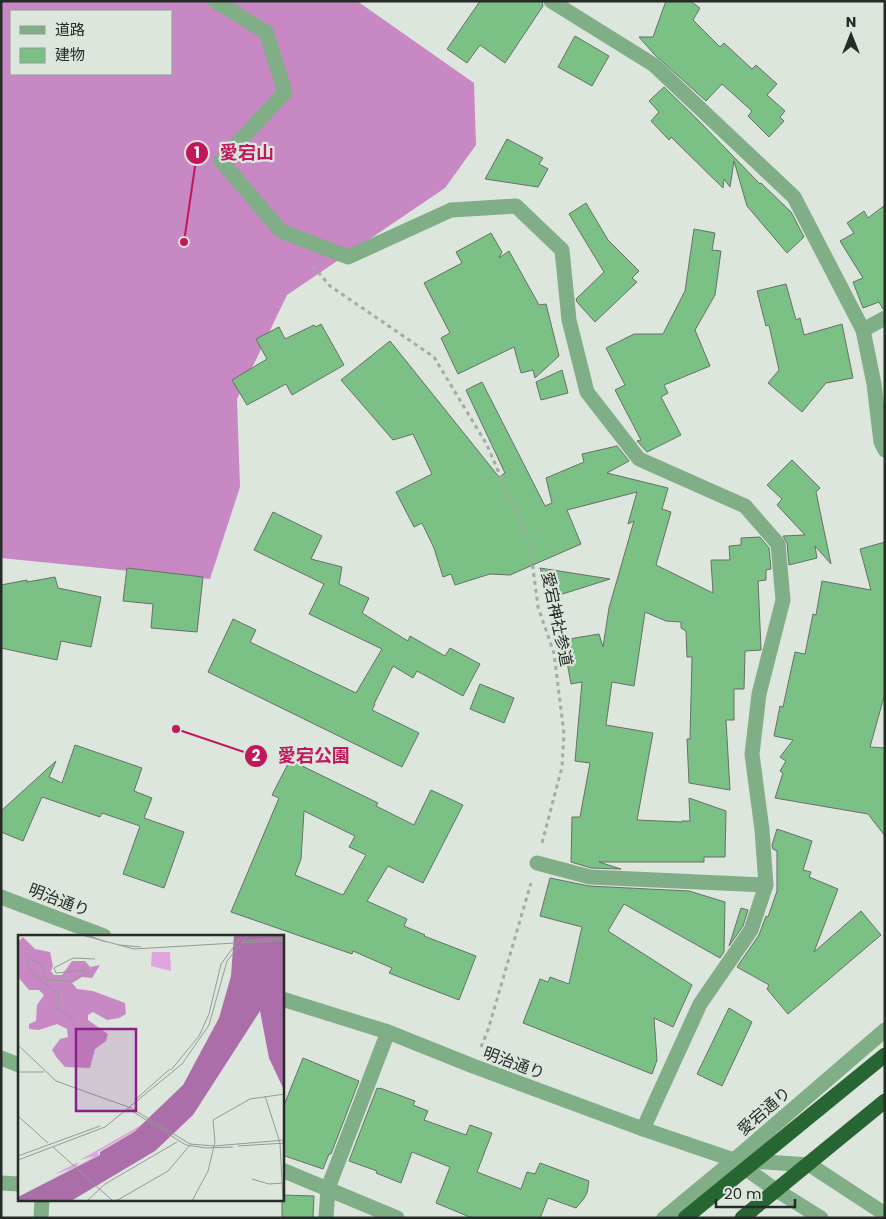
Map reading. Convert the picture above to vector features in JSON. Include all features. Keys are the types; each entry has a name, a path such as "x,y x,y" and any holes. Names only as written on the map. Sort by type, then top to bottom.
{"highway":[{"path":"685,1218 885,1056"},
{"path":"742,1218 885,1101"}],"street":[{"path":"215,1 266,32 285,92 220,161 282,231 348,258 452,210 516,206 562,250 569,320 587,392 633,452 639,459 745,506 778,544 783,600 759,694 752,754 762,830 766,885 751,930 700,1004 643,1129"},
{"path":"551,1 654,65 794,197 864,330 874,384 881,442 885,450"},
{"path":"864,330 885,318"},
{"path":"536,863 590,877 766,885"},
{"name":"明治通り","path":"1,897 101,935"},
{"name":"明治通り","path":"284,1000 388,1032 473,1066 643,1129 734,1160 810,1165 885,1214"},
{"name":"愛宕通り","path":"664,1218 885,1030"},
{"path":"326,1218 328,1188 388,1032"},
{"path":"1,1058 18,1065"},
{"path":"738,1218 773,1188 810,1165 885,1107"},
{"name":"明治通り","path":"734,1160 773,1188 821,1218"},
{"path":"284,1171 396,1218"},
{"path":"1,1183 18,1184"},
{"path":"41,1218 42,1202"}],"path":[{"name":"愛宕神社参道","path":"312,266 330,286 434,357 487,445 530,545 538,607 554,653 564,734 562,767 488,1030 473,1066"}],"shaded area":[{"path":"1,1 357,1 474,83 476,145 445,188 287,295 237,399 240,487 210,579 1,558"}],"building":[{"path":"480,1 542,1 543,6 505,63 480,45 467,63 447,49"},
{"path":"666,1 690,1 700,8 693,20 720,47 724,43 752,69 756,65 777,84 767,95 785,111 780,117 784,121 769,137 748,116 752,111 722,84 706,101 654,54 639,37 653,37"},
{"path":"575,36 609,56 592,86 558,67"},
{"path":"664,87 760,184 791,212 804,237 787,253 747,206 734,161 730,187 724,179 723,188 671,137 669,140 651,121 659,112 649,101"},
{"path":"507,139 543,158 539,164 548,169 538,187 485,179"},
{"path":"586,203 608,240 639,271 632,278 637,282 595,322 576,299 604,272 569,214"},
{"path":"885,205 885,309 883,309 879,302 863,308 853,282 863,278 840,241 854,233 847,223 864,211 868,218"},
{"path":"694,229 715,233 712,250 721,251 715,295 695,330 710,366 664,385 668,393 661,397 681,435 647,452 637,441 641,440 615,390 625,385 606,348 634,334 663,334 685,291"},
{"path":"491,233 502,252 499,258 509,251 539,305 546,304 559,356 535,378 533,370 521,373 514,347 458,374 441,338 450,333 424,283 462,263 456,252"},
{"path":"786,284 796,320 800,318 804,335 842,324 853,378 826,383 802,412 768,383 779,370 769,325 766,326 757,291"},
{"path":"321,324 344,365 292,395 286,384 247,405 232,380 267,359 256,339 279,327 285,339 314,325 316,327"},
{"path":"390,341 499,477 505,473 466,390 482,382 545,506 552,503 546,478 584,462 582,454 617,446 629,461 607,473 668,488 662,509 671,512 656,565 713,593 711,560 730,560 729,546 741,545 741,538 760,537 769,548 771,569 766,570 766,580 758,581 761,650 745,651 744,689 734,689 734,720 726,720 730,790 689,783 687,739 690,739 692,657 687,657 686,631 681,628 681,622 666,621 645,612 634,686 612,682 606,725 653,733 637,820 690,821 689,798 726,811 725,857 704,857 704,862 599,862 621,869 591,868 571,862 572,817 580,817 590,763 575,761 582,682 571,684 563,640 599,634 603,647 609,608 634,521 628,524 637,492 567,510 581,544 510,575 490,574 455,585 451,574 443,577 434,548 422,523 414,527 396,492 432,474 413,434 393,440 341,380"},
{"path":"562,370 568,393 541,400 536,382"},
{"path":"792,460 820,488 816,492 831,564 815,546 817,558 789,565 787,543 783,536 805,535 777,505 782,499 767,485"},
{"path":"273,512 322,536 311,559 342,567 339,584 369,598 362,613 408,641 410,636 445,656 450,648 480,664 463,696 417,671 413,678 393,666 372,710 419,733 402,767 208,672 233,619 256,630 250,642 356,693 382,649 309,614 324,584 254,550"},
{"path":"885,542 885,693 870,747 885,748 885,836 868,814 775,798 783,773 780,771 786,761 780,757 793,740 774,736 780,706 783,707 795,652 805,654 813,614 816,615 822,581 871,590 860,549"},
{"path":"127,568 203,577 197,632 151,628 153,604 123,601"},
{"path":"540,568 610,579 550,598"},
{"path":"55,577 58,588 101,597 91,647 61,641 57,660 1,648 1,585"},
{"path":"480,684 514,698 504,723 470,709"},
{"path":"75,745 142,768 134,791 152,798 144,818 184,832 164,888 123,874 140,826 102,813 100,817 42,797 23,841 1,832 1,811 56,761 49,777 62,783"},
{"path":"290,760 378,803 376,806 414,825 431,790 463,805 423,883 388,866 367,901 407,919 404,926 424,936 476,956 459,1000 389,973 392,968 353,951 352,954 231,912 279,798 272,795","holes":["304,811 355,836 349,847 366,855 343,895 295,875 301,859"]},
{"path":"777,829 812,841 803,870 811,872 809,877 838,889 814,952 861,911 881,935 788,1014 767,989 769,985 737,967 759,935 766,916 768,917 777,891 777,851 773,849 772,845"},
{"path":"550,878 589,886 689,891 725,902 724,952 720,958 624,904 608,931 692,985 673,1027 654,1018 657,1060 652,1074 523,1023 540,979 548,982 550,977 569,984 582,927 540,916"},
{"path":"741,908 748,910 743,926 729,946"},
{"path":"729,1008 752,1022 722,1086 697,1074"},
{"path":"303,1058 359,1081 331,1154 329,1154 323,1169 284,1156 284,1105"},
{"path":"377,1088 415,1101 413,1105 428,1111 424,1120 466,1135 470,1125 492,1133 477,1172 521,1189 527,1172 535,1174 540,1163 589,1181 587,1193 576,1208 548,1198 540,1218 472,1218 436,1203 450,1167 412,1152 401,1183 376,1173 377,1171 349,1161"},
{"path":"284,1195 314,1196 313,1218 282,1218"}],"place":[{"name":"愛宕山","path":"184,242"},
{"name":"愛宕公園","path":"176,729"}]}
